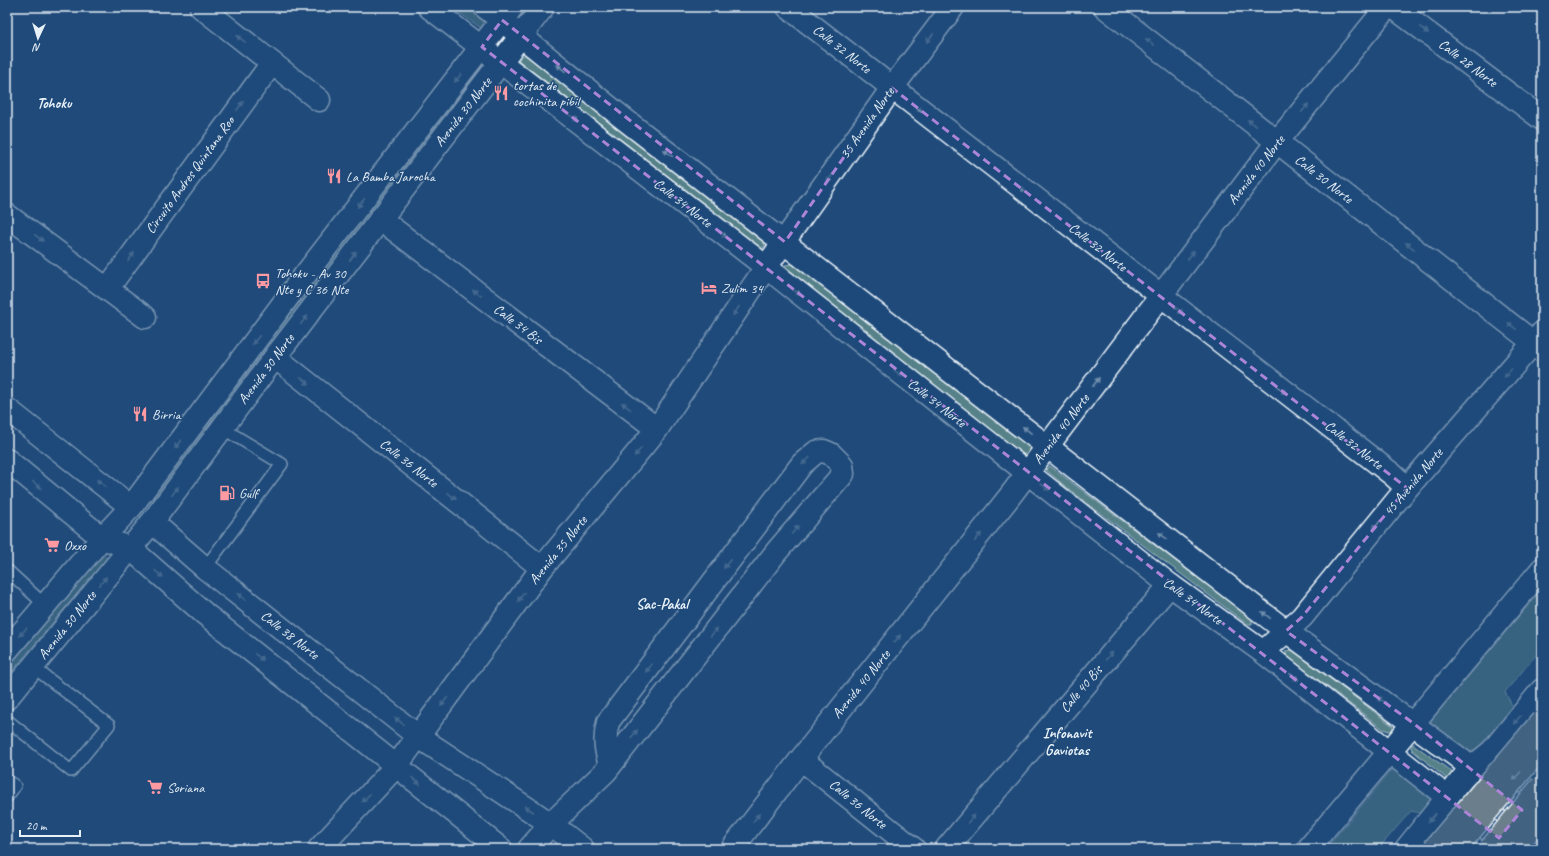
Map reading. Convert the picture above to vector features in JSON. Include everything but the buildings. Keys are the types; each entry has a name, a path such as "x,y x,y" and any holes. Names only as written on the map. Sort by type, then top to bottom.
{"highway":[{"path":"1434,849 1542,721"},
{"path":"1455,849 1542,746"},
{"path":"1490,849 1542,786"},
{"path":"1513,849 1542,815"}],"street":[{"path":"201,7 318,100"},
{"name":"Calle 34 Norte","path":"429,7 766,267 1027,474 1170,585 1263,652 1513,849"},
{"path":"485,7 507,14 521,36 624,119 785,242 1286,631 1413,723 1471,768 1542,827"},
{"name":"Avenida 30 Norte","path":"7,698 152,522 275,357 543,7"},
{"name":"Calle 32 Norte","path":"788,7 1393,475 1407,488"},
{"name":"35 Avenida Norte","path":"785,242 892,88 953,7"},
{"name":"Calle 30 Norte","path":"1105,7 1276,143 1539,342"},
{"name":"Avenida 40 Norte","path":"732,849 801,759 1027,474 1276,143 1387,7"},
{"name":"Calle 28 Norte","path":"1393,7 1542,119"},
{"name":"Avenida 30 Norte","path":"7,649 46,606 102,538 131,507 288,297 507,14"},
{"name":"Circuito Andres Quintana Roo","path":"108,288 272,63"},
{"path":"7,215 108,288 145,317"},
{"name":"Calle 34 Bis","path":"380,219 657,429"},
{"name":"Avenida 35 Norte","path":"319,849 397,765 542,568 657,429 766,267 785,242"},
{"name":"45 Avenida Norte","path":"1263,652 1302,617 1407,488 1539,342"},
{"name":"Calle 36 Norte","path":"275,357 542,568"},
{"name":"Calle 38 Norte","path":"7,409 152,522 205,568 419,737 551,824 583,849"},
{"path":"529,849 551,824 610,765 777,551 843,474 842,465 831,454 824,451 816,452 802,464 608,722 605,736 605,750 610,765"},
{"path":"7,460 102,538 130,548 205,614 501,849"},
{"path":"1308,849 1542,569"},
{"name":"Calle 40 Bis","path":"946,849 1170,585"},
{"path":"1406,849 1471,768 1492,751 1542,690"},
{"name":"Calle 36 Norte","path":"801,759 914,849"},
{"path":"1531,849 1542,835"}],"lane":[{"path":"205,568 282,464 222,428"},
{"path":"7,570 46,606"},
{"path":"7,720 71,771 109,725 33,667"},
{"path":"7,780 15,786 7,797"}],"highlighted area":[{"path":"502,20 785,242 892,88 1407,488 1302,617 1286,631 1413,723 1522,810 1499,838 482,47"}],"green space":[{"path":"451,7 466,7 490,24 485,31"},
{"path":"525,55 763,241 765,245 762,249 519,61 519,56"},
{"path":"481,63 484,65 482,70 154,501 152,502 149,500"},
{"path":"792,264 1032,449 1027,457 786,271 785,265"},
{"path":"1050,466 1252,619 1252,624 1247,624 1066,487 1046,470"},
{"path":"103,554 107,558 7,677 7,669"},
{"path":"1542,589 1542,648 1505,692 1514,709 1480,749 1468,753 1429,721"},
{"path":"1292,650 1393,726 1392,732 1383,729 1287,656 1285,651"},
{"path":"1413,744 1452,772 1454,776 1451,779 1447,779 1412,750 1411,747"},
{"path":"1393,768 1434,801 1424,814 1411,811 1378,849 1328,849 1328,846"}],"place":[{"name":"tortas de cochinita pibil","path":"501,93"},
{"name":"La Bamba Jarocha","path":"334,176"},
{"name":"Tohoku - Av 30 Nte y C 36 Nte","path":"263,281"},
{"name":"Zulim 34","path":"709,288"},
{"name":"Birria","path":"140,414"},
{"name":"Gulf","path":"227,493"},
{"name":"Oxxo","path":"52,545"},
{"name":"Soriana","path":"155,787"}],"district":[{"name":"Tohoku","path":"54,103"},
{"name":"Sac-Pakal","path":"662,604"},
{"name":"Infonavit Gaviotas","path":"1067,742"}]}
